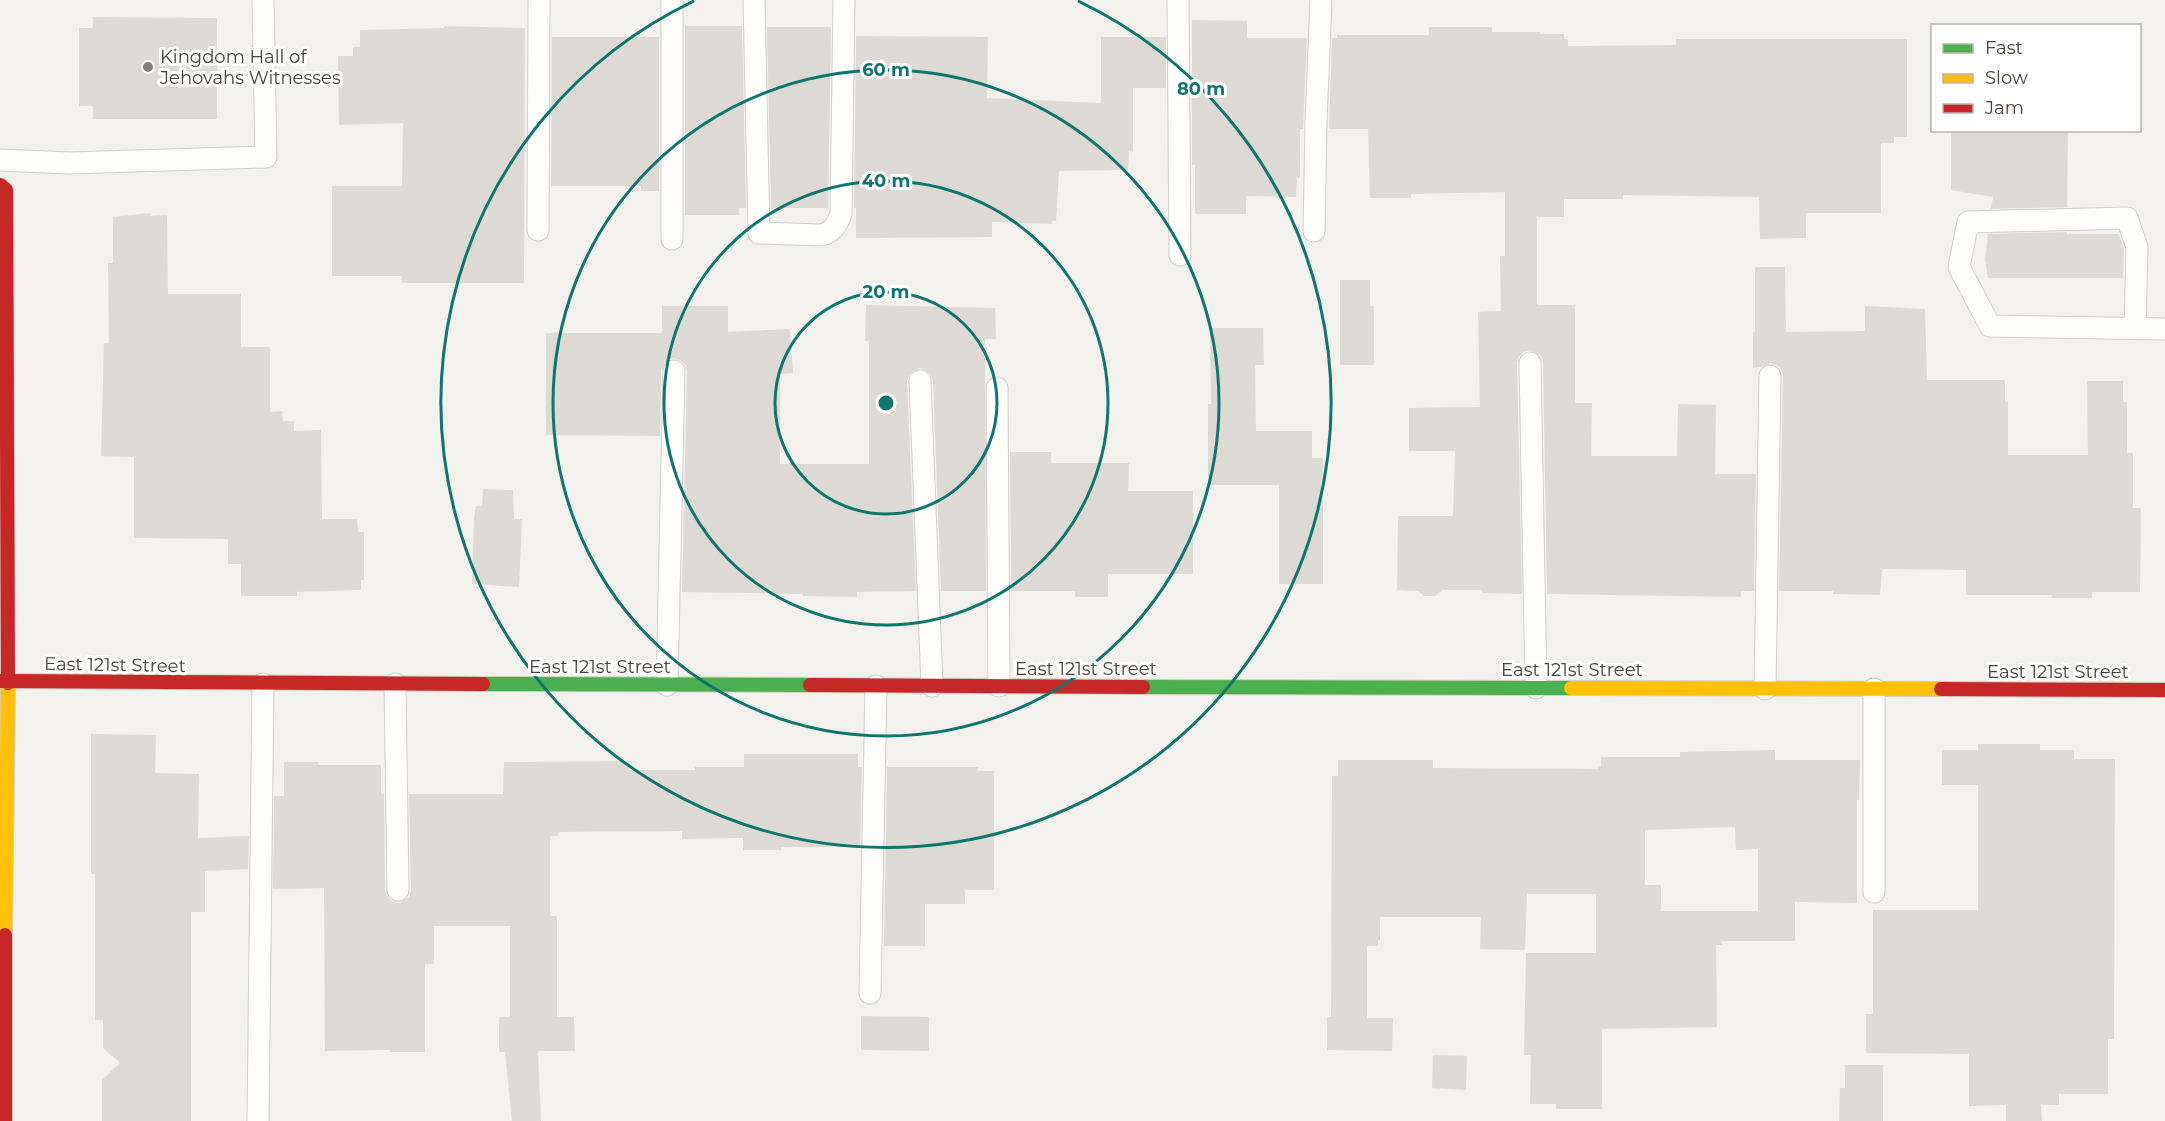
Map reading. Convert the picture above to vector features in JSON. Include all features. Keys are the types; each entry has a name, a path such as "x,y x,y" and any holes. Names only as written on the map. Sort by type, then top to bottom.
{"street":[{"path":"0,185 6,190 5,1121"},
{"name":"East 121st Street","path":"4,681 263,684 2165,690"}],"lane":[{"path":"0,160 70,163 266,158 263,0"},
{"path":"538,230 539,0"},
{"path":"672,0 672,239"},
{"path":"754,0 759,233 821,235 835,228 841,214 844,0"},
{"path":"1178,0 1180,255"},
{"path":"1314,231 1322,0"},
{"path":"2135,328 2137,247 2127,218 1968,222 1959,267 1990,326 2135,328 2165,328"},
{"path":"1530,363 1536,688"},
{"path":"667,685 674,371"},
{"path":"1765,689 1770,376"},
{"path":"920,381 932,686"},
{"path":"997,388 999,686"},
{"path":"258,1121 263,684"},
{"path":"395,684 398,890"},
{"path":"870,993 876,686"},
{"path":"1874,689 1874,892"}],"building":[{"name":"Kingdom Hall of Jehovahs Witnesses","path":"93,17 217,18 217,119 93,119 93,106 79,106 79,28 93,28"},
{"path":"1192,20 1247,21 1247,38 1307,38 1303,129 1300,129 1300,178 1297,178 1296,197 1246,196 1246,214 1195,214 1195,165 1192,165"},
{"path":"444,26 525,28 524,283 402,283 402,276 332,276 332,186 402,186 403,123 339,125 338,56 353,56 353,47 360,47 360,30 444,28"},
{"path":"685,26 742,26 746,208 739,208 739,215 685,215"},
{"path":"767,27 831,27 828,208 771,208"},
{"path":"1429,27 1492,27 1492,32 1564,34 1564,39 1568,40 1568,46 1676,45 1676,39 1907,39 1907,137 1894,137 1894,143 1881,143 1881,213 1806,213 1806,238 1760,239 1759,197 1623,195 1623,199 1564,199 1564,217 1537,217 1537,305 1575,305 1575,403 1592,403 1591,456 1677,456 1678,404 1716,405 1715,474 1756,474 1754,591 1741,591 1741,597 1547,594 1543,363 1541,356 1530,350 1523,352 1517,363 1522,594 1482,593 1482,590 1443,590 1435,596 1424,596 1418,591 1397,590 1398,516 1453,516 1455,451 1409,451 1409,408 1480,407 1478,312 1501,311 1500,256 1505,256 1505,192 1411,194 1411,198 1370,198 1368,129 1329,129 1332,38 1337,38 1337,35 1429,35"},
{"path":"856,36 988,37 987,98 1101,103 1101,37 1166,37 1166,88 1133,88 1133,152 1129,151 1128,170 1059,171 1056,221 1052,221 1052,224 992,222 992,237 856,238 856,208 854,208"},
{"path":"552,37 659,37 659,191 641,191 641,186 551,186"},
{"path":"1951,132 2068,132 2067,207 1991,209 1993,197 1951,190"},
{"path":"150,213 150,216 167,215 168,294 241,294 241,347 270,347 270,412 282,411 283,421 294,421 294,431 321,430 322,519 357,519 358,532 364,532 364,580 361,580 361,590 297,592 297,596 241,596 241,564 228,564 228,539 134,538 134,457 101,456 104,343 109,343 108,263 113,263 113,217"},
{"path":"2067,232 2067,234 2119,234 2124,249 2123,278 1988,278 1985,259 1988,234"},
{"path":"1755,267 1785,267 1786,332 1865,331 1865,306 1925,309 1927,380 2005,380 2005,402 2008,402 2008,455 2088,455 2087,381 2123,381 2123,402 2127,402 2127,453 2133,453 2133,508 2141,508 2140,592 2092,592 2092,598 2052,598 2052,595 1966,595 1966,570 1882,569 1880,595 1833,594 1833,591 1779,591 1783,376 1781,369 1770,363 1753,368"},
{"path":"1340,280 1370,280 1370,306 1374,306 1374,365 1340,365"},
{"path":"866,305 995,308 996,339 985,339 986,591 941,591 933,381 925,370 919,368 913,371 907,381 916,591 857,592 857,597 682,592 687,371 685,364 680,360 674,358 667,360 661,370 660,436 546,435 546,333 662,333 662,306 728,306 728,332 790,329 793,373 780,374 780,464 869,464 869,341 865,341"},
{"path":"1210,328 1263,328 1264,365 1255,365 1256,431 1312,431 1312,458 1323,458 1323,584 1279,584 1279,485 1208,485 1208,404 1211,404"},
{"path":"1010,452 1051,452 1051,463 1129,463 1128,491 1193,491 1193,574 1108,574 1108,597 1075,597 1075,591 1011,591"},
{"path":"483,489 513,490 514,519 522,519 519,587 472,584 474,517 476,506 482,506"},
{"path":"91,734 156,735 155,773 199,774 198,838 249,836 248,869 205,871 205,912 191,912 191,1121 102,1121 102,1080 120,1063 103,1048 103,1020 95,1020 95,874 91,874"},
{"path":"1978,744 2040,744 2040,750 2074,750 2074,759 2115,759 2114,1039 2108,1039 2108,1094 2059,1094 2059,1105 2041,1105 2042,1121 2006,1121 2006,1105 1969,1106 1969,1054 1866,1053 1866,1014 1873,1014 1873,910 1978,910 1978,785 1942,785 1942,750 1978,750"},
{"path":"1775,750 1775,760 1860,760 1859,800 1857,800 1857,903 1795,902 1795,941 1722,941 1722,945 1716,945 1717,1027 1602,1029 1602,1109 1556,1109 1556,1104 1530,1104 1531,1055 1524,1055 1526,953 1596,953 1596,894 1527,894 1525,950 1480,949 1481,917 1380,917 1378,946 1367,946 1367,1018 1393,1018 1392,1051 1327,1050 1327,1017 1331,1017 1332,776 1338,776 1338,760 1433,760 1433,768 1599,769 1601,757 1680,757 1680,752","holes":["1735,827 1736,850 1758,849 1758,911 1661,911 1661,885 1645,885 1645,830"]},
{"path":"744,754 858,754 858,767 862,767 860,847 781,847 781,850 743,850 743,838 682,839 682,831 558,832 558,836 550,836 550,916 557,916 557,1017 574,1017 575,1051 538,1051 541,1121 512,1121 505,1052 499,1052 499,1017 510,1017 510,926 434,926 434,964 425,964 425,1052 325,1051 324,888 273,889 274,796 284,796 284,762 318,762 318,765 381,765 381,794 384,794 385,890 391,901 399,903 409,897 411,890 409,794 503,794 504,762 629,761 629,770 695,770 695,767 744,767"},
{"path":"887,767 978,767 978,771 994,771 994,890 965,890 965,904 925,904 925,946 884,946"},
{"path":"861,1016 929,1017 929,1051 861,1050"},
{"path":"1433,1055 1467,1056 1466,1090 1432,1088"},
{"path":"1845,1065 1883,1065 1883,1121 1839,1121 1840,1088 1845,1088"}],"traffic: fast":[{"path":"483,684 810,685"},
{"path":"1143,687 1571,688"}],"traffic: slow":[{"path":"5,935 8,683"},
{"path":"1571,688 1941,689"}],"traffic: jam":[{"path":"0,185 6,190 8,683"},
{"path":"0,681 483,684"},
{"path":"810,685 1143,687"},
{"path":"1941,689 2165,690"},
{"path":"5,935 5,1121"}],"place":[{"name":"Kingdom Hall of Jehovahs Witnesses","path":"148,67"}]}
